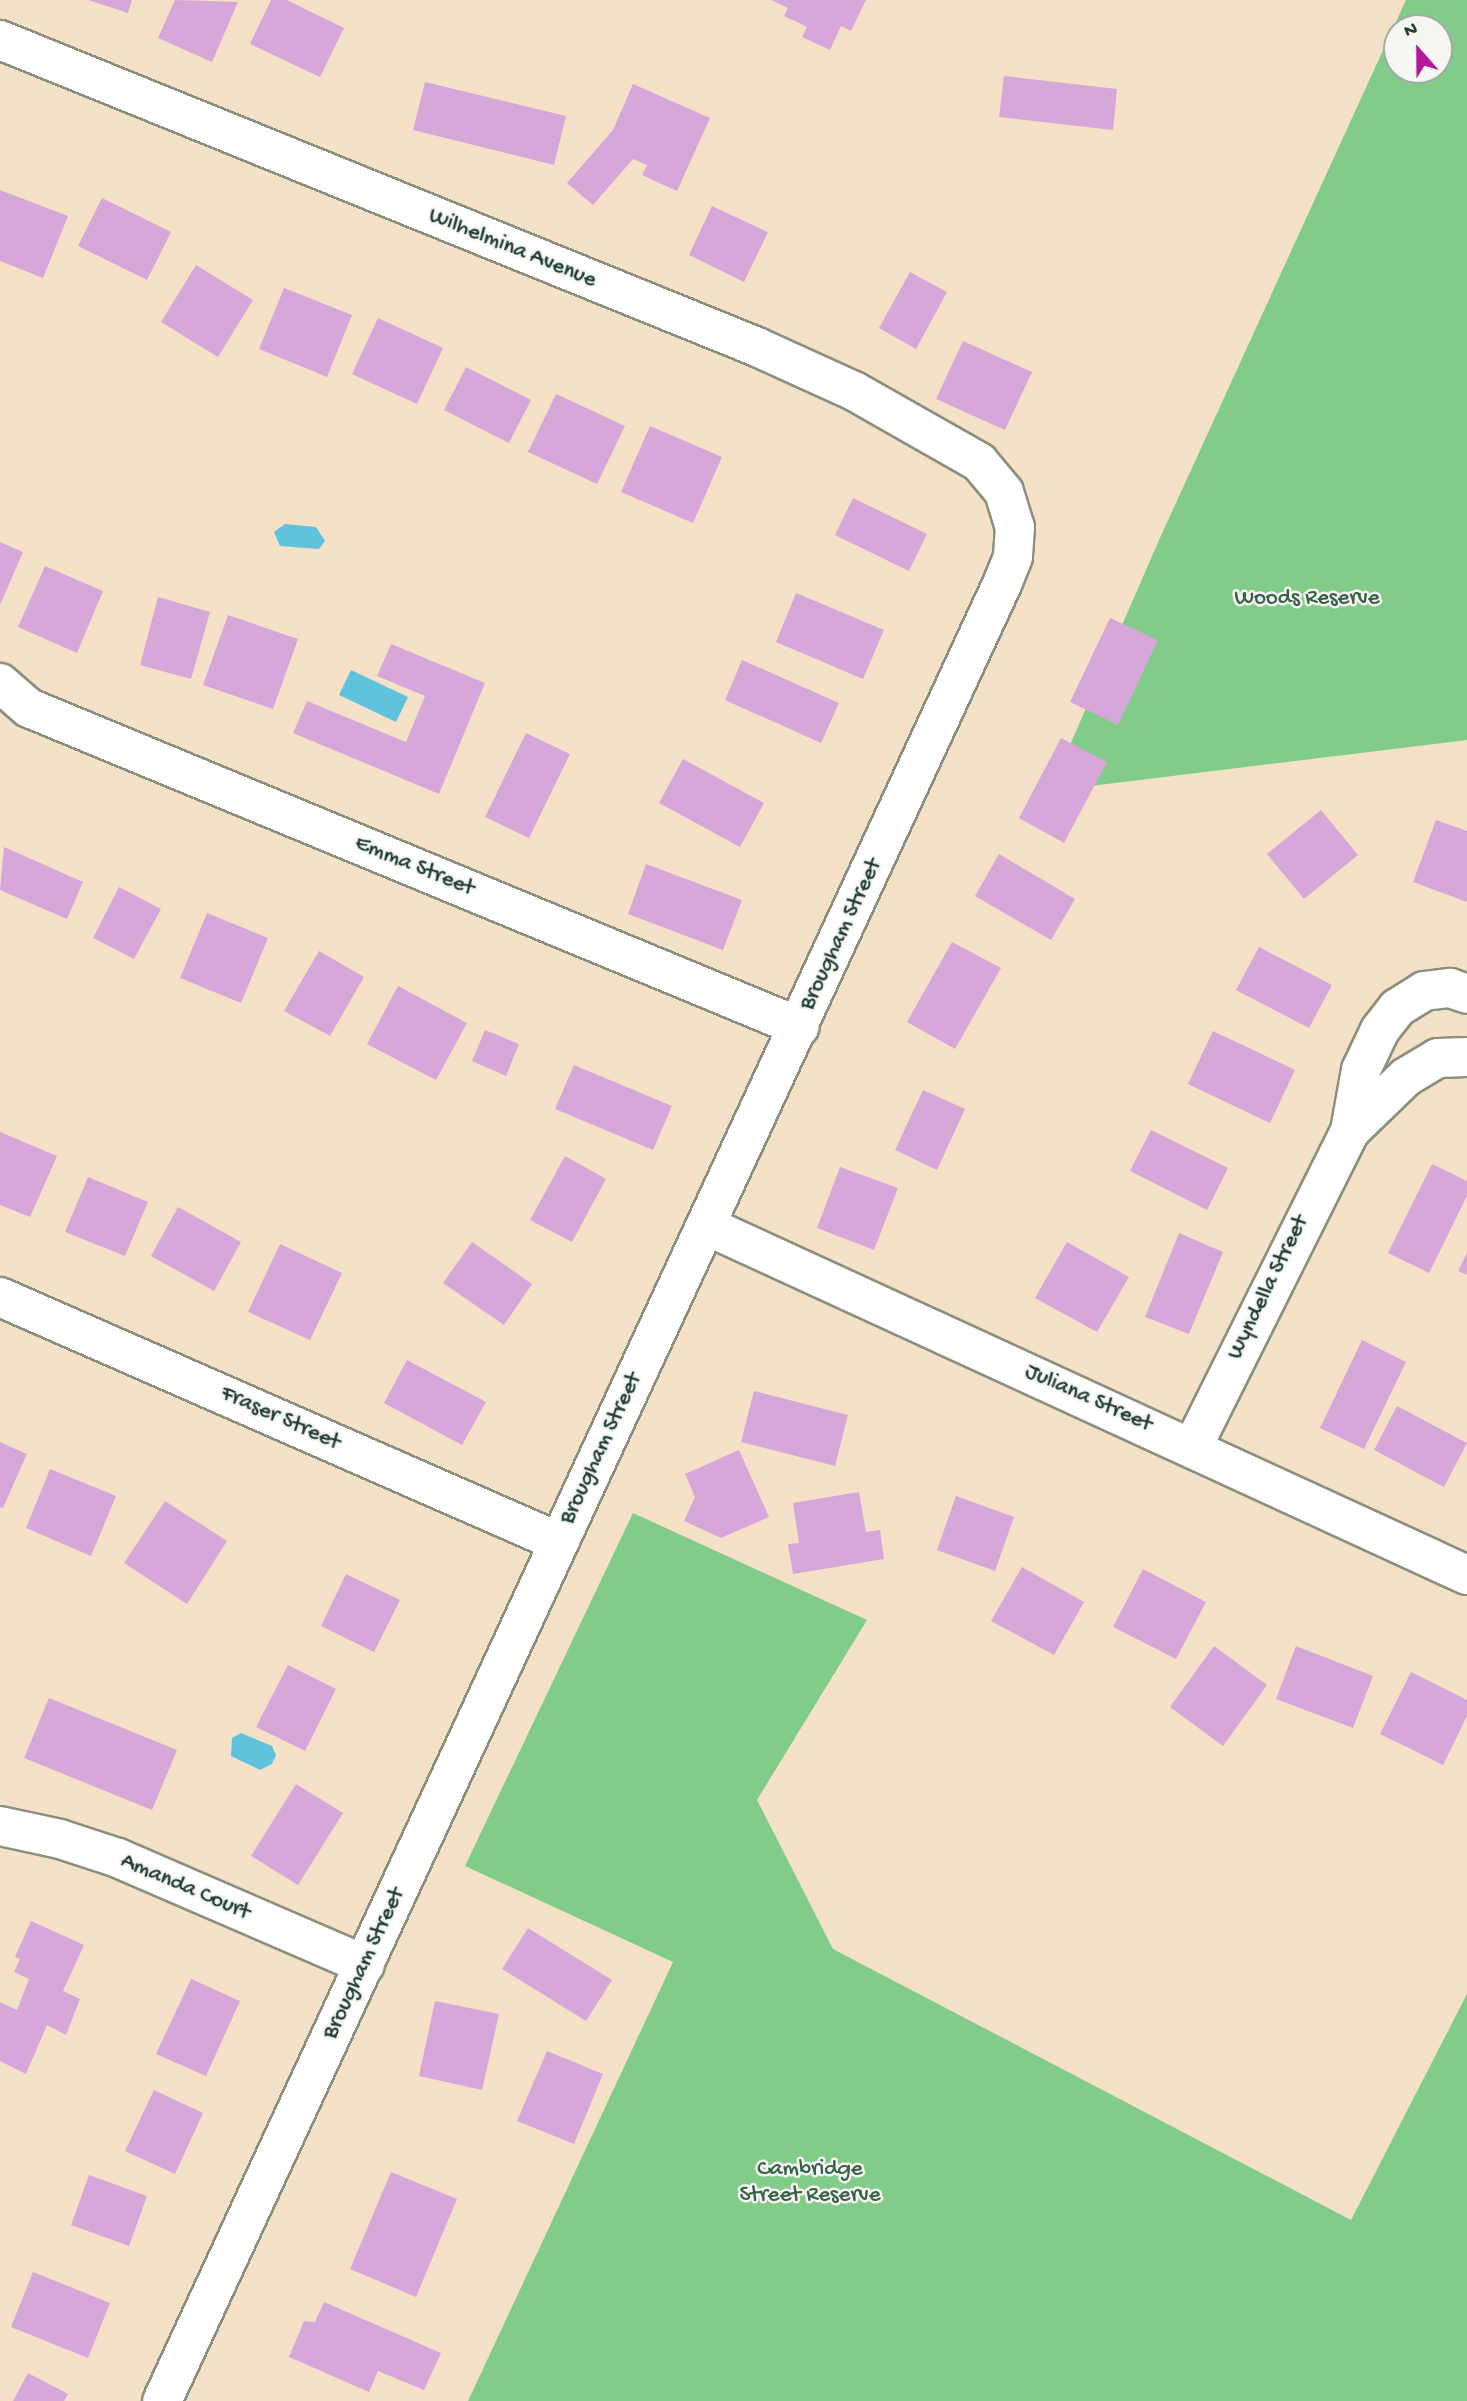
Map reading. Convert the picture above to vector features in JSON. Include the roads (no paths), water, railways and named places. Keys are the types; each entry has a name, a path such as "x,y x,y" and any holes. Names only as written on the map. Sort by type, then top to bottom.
{"street":[{"name":"Wilhelmina Avenue","path":"0,40 766,351 941,438 979,462 1004,492"},
{"name":"Brougham Street","path":"162,2401 800,1027 1010,568 1015,527 1004,492"},
{"name":"Emma Street","path":"0,683 14,708 800,1027"},
{"name":"Wyndella Street","path":"1193,1446 1350,1131 1361,1070 1397,1008 1424,991 1450,988 1467,994"},
{"name":"Wyndella Street","path":"1350,1131 1406,1077 1438,1058 1467,1057"},
{"name":"Juliana Street","path":"707,1226 1193,1446 1467,1575"},
{"name":"Fraser Street","path":"0,1297 559,1542"},
{"name":"Amanda Court","path":"0,1826 60,1839 118,1858 365,1965"}],"water":[{"path":"285,524 316,527 325,541 319,549 280,546 274,532"},
{"path":"351,670 408,697 396,722 339,695"},
{"path":"241,1733 272,1746 276,1755 272,1764 260,1770 231,1756 232,1738"}],"park label":[{"name":"Woods Reserve","path":"1307,599"},
{"name":"Cambridge Street Reserve","path":"810,2183"}]}
